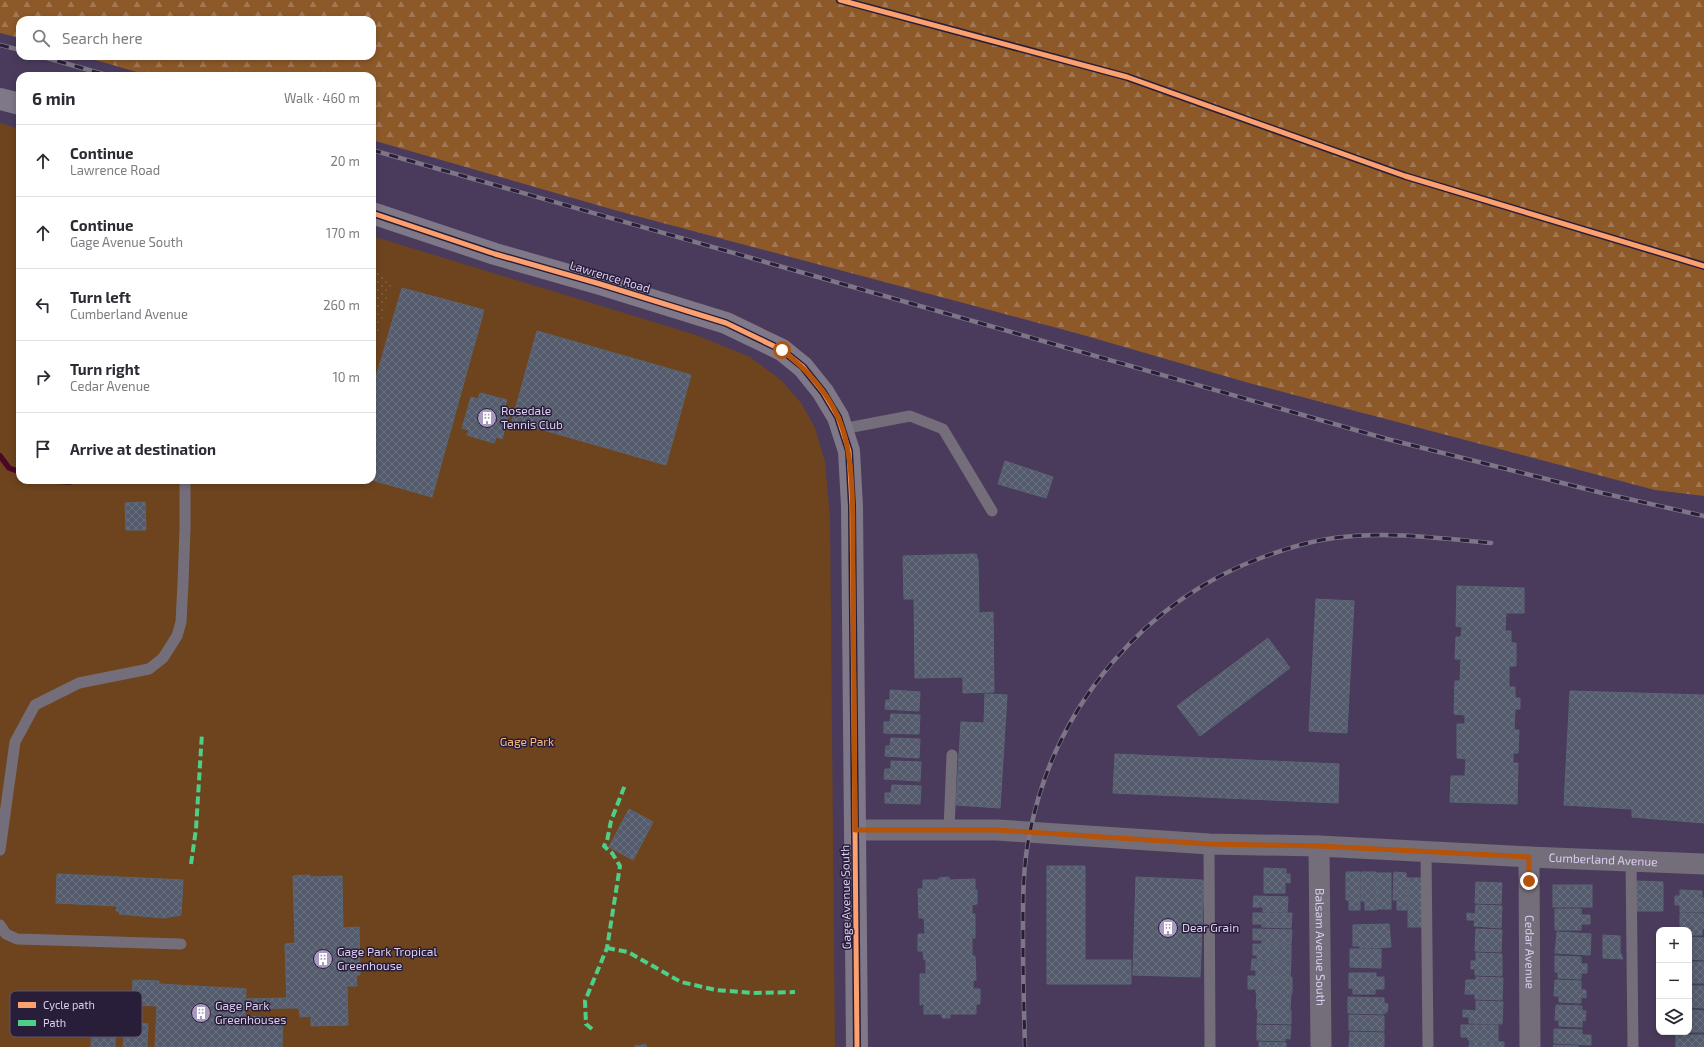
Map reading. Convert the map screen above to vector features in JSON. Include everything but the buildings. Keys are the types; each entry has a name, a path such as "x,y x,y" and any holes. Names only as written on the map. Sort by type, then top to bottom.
{"street":[{"path":"0,99 16,103"},
{"name":"Lawrence Road","path":"376,214 495,254 600,284 726,323 782,350 803,367 823,392"},
{"name":"Gage Avenue South","path":"823,392 838,417 849,451 852,506 858,1047"},
{"name":"Cumberland Avenue","path":"855,830 1030,831 1209,844 1319,846 1704,864"},
{"name":"Balsam Avenue South","path":"1319,846 1321,1047"},
{"name":"Cedar Avenue","path":"1529,857 1530,1047"}],"lane":[{"path":"842,429 910,416 943,429 992,511"},
{"path":"0,850 15,742 35,705 79,683 149,668 163,658 177,636 181,622 185,529 185,484"},
{"path":"949,830 952,755"},
{"path":"1209,844 1210,1047"},
{"path":"1426,852 1428,1047"},
{"path":"1631,860 1632,1047"},
{"path":"0,925 6,934 17,939 181,944"}],"green space":[{"path":"0,0 1704,0 1704,496 1655,490 1249,383 1076,333 618,211 376,141 376,72 137,72 95,60 376,60 376,16 16,16 16,37 0,33"},
{"name":"Gage Park","path":"0,123 16,128 16,484 376,484 376,237 696,335 750,357 781,380 801,403 815,428 825,462 830,517 835,1047 0,1047"},
{"path":"376,269 392,281 376,343"}],"waterway":[{"path":"0,456 9,468 16,471"}],"railway":[{"path":"0,45 16,49"},
{"path":"54,60 96,72"},
{"path":"376,151 1387,439 1602,493 1704,516"},
{"path":"1025,1047 1023,902 1024,874 1030,832 1042,786 1060,742 1084,701 1112,663 1145,629 1182,600 1222,575 1283,550 1325,539 1373,535 1412,536 1491,543"}],"marked path":[{"path":"191,864 196,829 202,733"},
{"path":"592,1029 586,1024 585,1001 607,948 620,866 612,853 604,846 607,841 611,821 625,785"},
{"path":"607,948 628,952 681,982 716,990 753,993 795,992"}],"cycle path":[{"path":"840,0 1127,77 1405,176 1704,266"},
{"path":"376,214 495,254 600,284 726,323 782,350 803,367 823,392 838,417 849,451 852,506 857,1047"}],"place":[{"name":"Rosedale Tennis Club","path":"487,418"},
{"name":"Dear Grain","path":"1168,928"},
{"name":"Gage Park Tropical Greenhouse","path":"323,959"},
{"name":"Gage Park Greenhouses","path":"201,1013"}],"route":[{"path":"782,350 803,367 823,392 838,417 849,451 852,506 855,830 1030,831 1209,844 1319,846 1353,849 1529,857 1529,881"}]}
